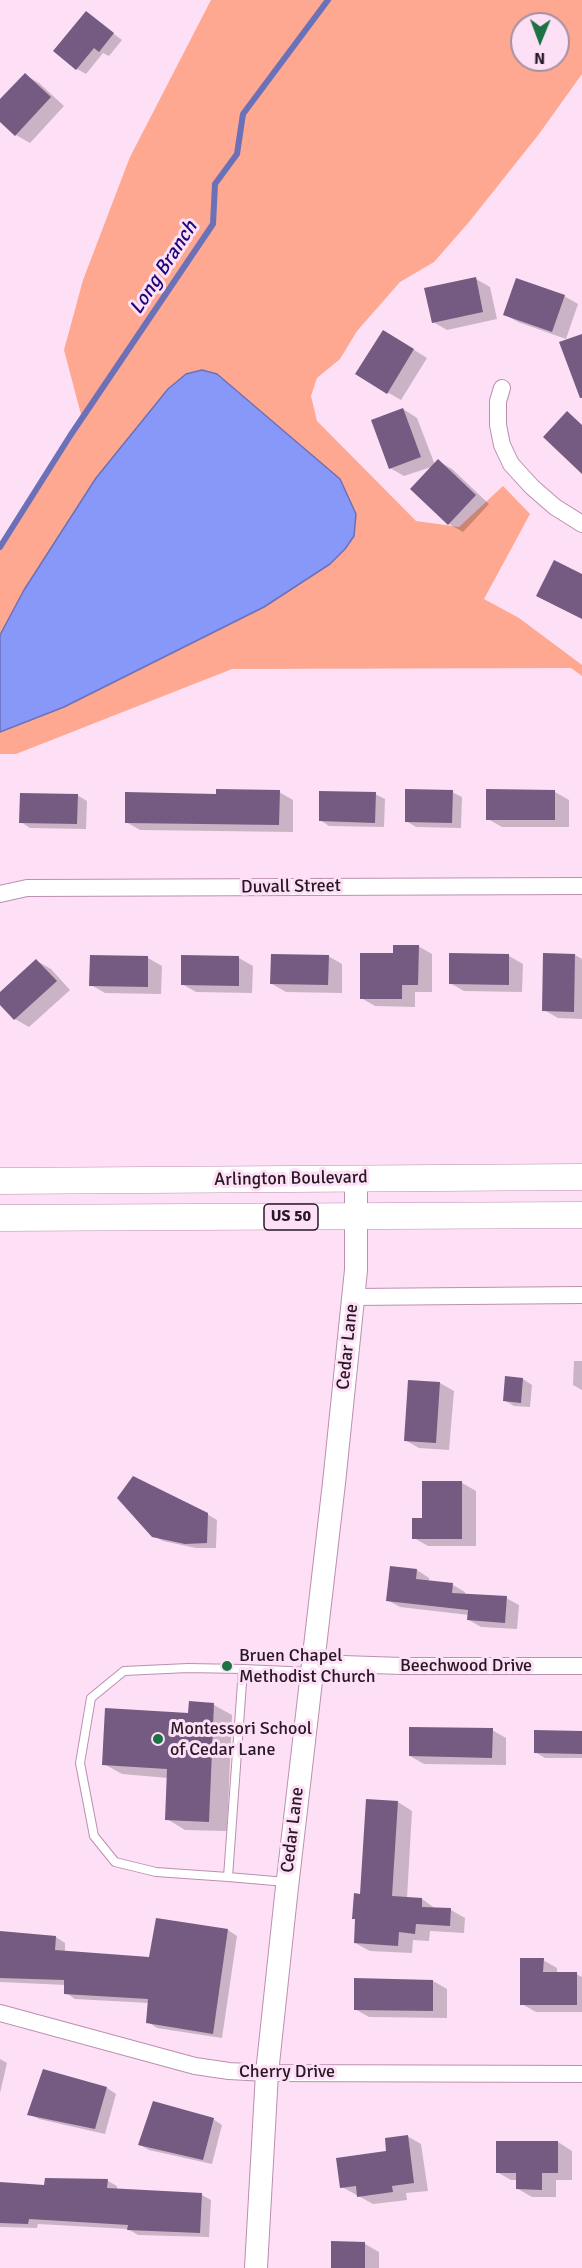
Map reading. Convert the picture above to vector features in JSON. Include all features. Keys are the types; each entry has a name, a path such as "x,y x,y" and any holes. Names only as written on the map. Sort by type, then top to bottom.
{"main road":[{"name":"Arlington Boulevard","path":"0,1180 582,1177"},
{"name":"Cedar Lane","path":"256,2268 267,2073 356,1270 356,1178"},
{"name":"Arlington Boulevard","path":"0,1218 582,1215"}],"street":[{"path":"502,388 498,401 498,425 502,445 511,464 555,507 582,524"},
{"name":"Duvall Street","path":"0,894 27,888 582,886"},
{"path":"353,1297 582,1295"},
{"name":"Beechwood Drive","path":"313,1668 582,1666"},
{"name":"Cherry Drive","path":"0,2013 195,2066 229,2071 582,2074"}],"lane":[{"path":"287,1882 156,1872 115,1862 94,1836 80,1763 90,1698 124,1671 188,1668 313,1668"},
{"path":"228,1877 243,1669"}],"shaded area":[{"path":"211,0 582,0 582,74 539,134 469,222 434,262 400,282 357,331 340,359 317,378 311,396 317,421 416,521 459,527 503,486 530,514 484,599 519,618 582,665 582,676 571,668 232,669 16,754 0,754 0,542 83,422 64,350 83,280 130,157"}],"water":[{"path":"202,370 217,374 340,479 356,514 354,536 330,564 264,607 64,707 0,732 0,635 24,590 96,478 168,389 186,374"}],"building":[{"path":"86,11 114,33 99,52 94,48 76,70 53,51"},
{"path":"25,73 51,97 15,136 0,122 0,99"},
{"path":"476,277 483,312 432,323 424,288"},
{"path":"516,278 565,295 552,332 503,315"},
{"path":"383,330 414,349 387,394 355,374"},
{"path":"582,334 582,398 580,398 559,342"},
{"path":"403,408 421,457 389,469 371,420"},
{"path":"567,411 582,425 582,474 543,437"},
{"path":"438,459 476,495 448,525 410,489"},
{"path":"554,560 582,574 582,619 536,596"},
{"path":"216,789 280,790 279,825 125,823 125,792 216,794"},
{"path":"405,789 453,790 452,823 405,822"},
{"path":"486,789 555,790 555,820 486,820"},
{"path":"319,791 376,792 375,823 319,821"},
{"path":"20,793 78,794 77,824 19,823"},
{"path":"393,945 419,945 418,985 402,985 402,999 360,999 360,953 393,953"},
{"path":"449,953 509,954 509,985 449,984"},
{"path":"543,953 575,954 574,1012 542,1011"},
{"path":"271,954 329,955 328,985 270,984"},
{"path":"90,955 148,956 148,987 89,986"},
{"path":"181,955 239,956 239,986 181,985"},
{"path":"36,959 57,981 14,1020 0,1005 0,992"},
{"path":"505,1376 523,1378 521,1403 503,1401"},
{"path":"408,1380 440,1382 436,1443 404,1441"},
{"path":"133,1476 208,1513 207,1543 185,1544 152,1537 117,1498"},
{"path":"422,1481 462,1481 462,1539 412,1539 412,1518 422,1518"},
{"path":"390,1566 417,1569 416,1579 453,1583 452,1593 507,1596 505,1623 467,1620 468,1610 386,1601"},
{"name":"Montessori School of Cedar Lane","path":"189,1701 214,1703 209,1822 165,1820 167,1769 102,1765 105,1708 188,1713"},
{"path":"409,1727 493,1728 492,1758 409,1756"},
{"path":"534,1730 582,1731 582,1754 534,1753"},
{"path":"366,1799 398,1801 392,1896 422,1898 422,1907 451,1908 450,1926 416,1924 415,1934 399,1932 398,1946 354,1943 355,1919 352,1919 354,1893 360,1894"},
{"path":"156,1918 228,1929 213,2034 146,2023 148,1999 64,1994 64,1980 0,1978 0,1931 56,1936 55,1950 149,1957"},
{"path":"520,1958 544,1958 543,1972 577,1972 577,2005 520,2005"},
{"path":"354,1978 433,1980 433,2011 354,2010"},
{"path":"43,2069 107,2087 95,2129 27,2115"},
{"path":"153,2101 214,2118 203,2160 138,2145"},
{"path":"408,2135 414,2183 392,2186 393,2192 357,2197 356,2186 340,2188 336,2158 386,2151 385,2138"},
{"path":"496,2141 558,2141 558,2173 542,2173 542,2190 516,2189 516,2173 496,2173"},
{"path":"45,2178 108,2179 107,2188 202,2193 200,2233 127,2230 128,2225 29,2219 28,2224 0,2223 0,2182 44,2185"},
{"path":"331,2241 365,2242 365,2268 331,2268"}],"waterway":[{"name":"Long Branch","path":"0,547 70,436 213,224 215,184 237,154 243,114 328,0"}],"place":[{"name":"Bruen Chapel Methodist Church","path":"227,1666"},
{"name":"Montessori School of Cedar Lane","path":"158,1739"}]}
